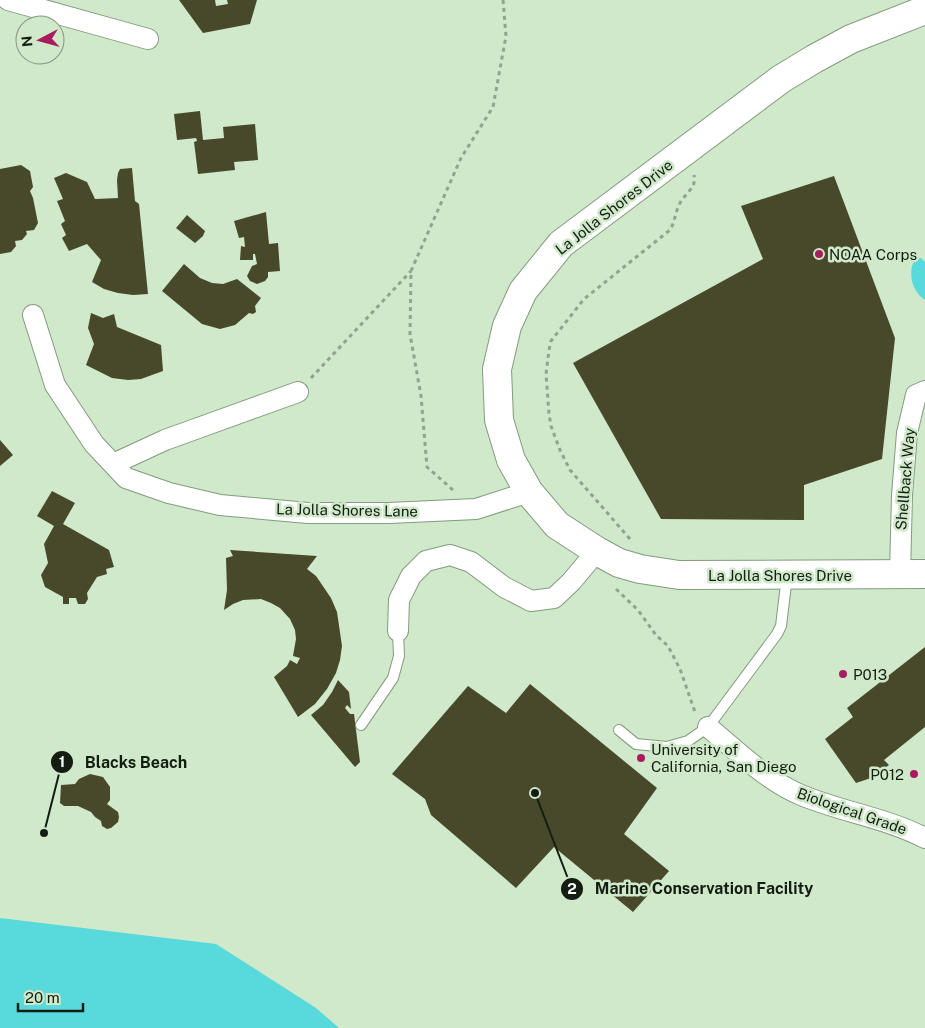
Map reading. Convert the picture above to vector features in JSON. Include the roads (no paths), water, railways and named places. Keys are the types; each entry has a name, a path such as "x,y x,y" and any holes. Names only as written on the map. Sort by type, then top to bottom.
{"main road":[{"name":"La Jolla Shores Drive","path":"912,574 679,575 640,569 620,563 597,551 557,525 529,492 511,460 499,420 497,369 507,326 523,290 569,238 781,79 851,39 925,10"}],"street":[{"path":"8,0 148,39"},
{"name":"La Jolla Shores Lane","path":"33,315 55,385 94,444 126,478 169,493 220,504 308,513 389,513 476,509 529,492"},
{"name":"Shellback Way","path":"912,574 902,495 907,433 916,395 925,391"},
{"path":"113,464 165,440 298,392"},
{"path":"398,631 399,600 410,576 426,561 450,555 471,562 504,587 531,601 554,598 571,582 597,551"},
{"name":"Biological Grade","path":"702,720 768,776 800,794 901,827 925,838"}],"lane":[{"path":"618,730 636,744 667,747 688,741 702,720 778,634 781,626 788,575"},
{"path":"361,725 393,678 399,656 398,631"}],"water":[{"path":"921,258 925,262 925,300 914,287 911,276 915,259"},
{"path":"0,918 216,944 316,1008 339,1028 0,1028"}],"place":[{"name":"NOAA Corps","path":"819,254"},
{"name":"P013","path":"843,674"},
{"name":"University of California, San Diego","path":"641,758"},
{"name":"P012","path":"914,774"},
{"name":"Marine Conservation Facility","path":"535,793"},
{"name":"Blacks Beach","path":"44,833"}]}
